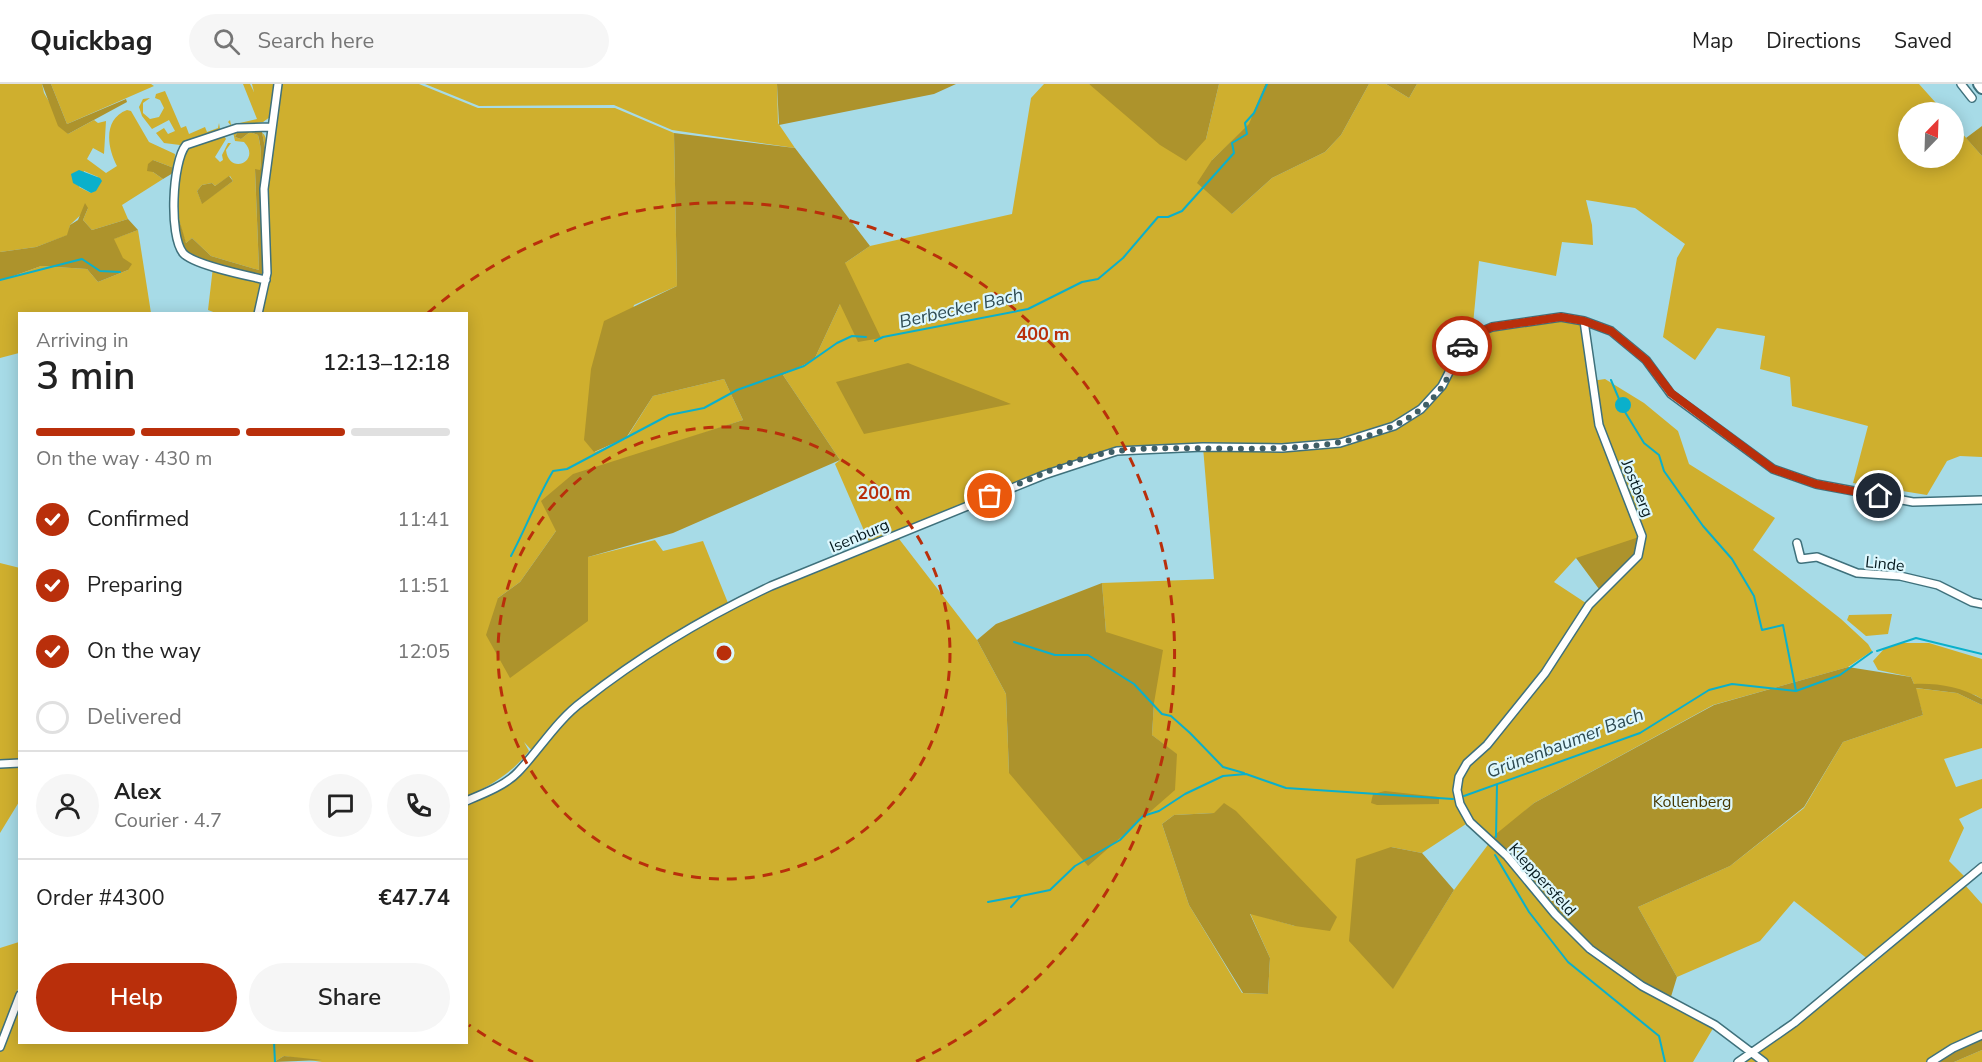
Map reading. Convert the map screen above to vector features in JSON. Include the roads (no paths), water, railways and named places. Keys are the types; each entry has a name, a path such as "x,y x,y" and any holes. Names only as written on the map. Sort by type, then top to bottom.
{"street":[{"path":"258,312 266,280 268,241 264,189 278,84"},
{"path":"1961,84 1972,98"},
{"path":"266,280 200,262 183,253 178,243 174,186 178,159 186,145 237,128 272,127"},
{"name":"Isenburg","path":"468,800 518,772 532,753 581,702 729,606 954,510 1074,463 1117,451 1203,447 1282,448 1340,443 1394,426 1421,409 1442,386 1464,343 1471,336 1492,327 1561,317 1584,321"},
{"path":"1584,321 1611,331 1646,360 1671,393 1773,469 1816,484 1913,502 1982,500"},
{"name":"Jostberg","path":"1566,642 1590,605 1638,556 1642,536 1599,425 1584,321"},
{"name":"Linde","path":"1797,543 1801,559 1817,557 1857,573 1900,576 1938,585 1972,602 1982,603"},
{"name":"Kleppersfeld","path":"1566,642 1545,673 1487,745 1467,764 1459,777 1457,790 1460,804 1470,822 1507,856 1555,914 1590,949 1642,986 1715,1025 1764,1062"},
{"path":"0,764 18,763"},
{"path":"1738,1062 1837,989 1982,867"},
{"path":"0,1047 18,1000"},
{"path":"1931,1062 1953,1048 1982,1035"}],"water":[{"path":"79,170 100,178 102,181 96,191 91,193 73,183 71,174"},
{"path":"1623,397 1629,399 1631,405 1629,411 1623,413 1617,411 1615,405 1617,399"}],"waterway":[{"name":"Berbecker Bach","path":"875,341 883,337 1028,309 1082,282 1098,279 1123,258 1158,217 1168,217 1182,211 1234,153 1232,143 1247,134 1245,123 1254,113 1267,84"},
{"path":"0,280 82,259 100,271 120,272"},
{"name":"Berbecker Bach","path":"511,556 553,471 567,469 669,415 704,408 737,390 804,366 837,343 852,336 866,337"},
{"path":"1611,380 1619,399"},
{"path":"1625,412 1644,443 1659,455 1664,471 1703,526 1732,559 1754,596 1762,630 1783,625 1796,691"},
{"name":"Grünenbaumer Bach","path":"1877,651 1916,638 1982,654"},
{"path":"1014,642 1055,655 1088,655 1134,684 1162,714 1171,716 1223,767 1244,773"},
{"name":"Grünenbaumer Bach","path":"1464,796 1640,733 1709,690 1732,684 1796,691 1840,675 1872,652"},
{"name":"Grünenbaumer Bach","path":"1011,907 1021,896 1050,890 1075,866 1120,840 1143,816 1159,811 1185,794 1223,776 1246,774 1286,788 1453,799"},
{"path":"1496,837 1497,784"},
{"path":"1495,855 1529,912 1568,962 1659,1036 1665,1062"},
{"path":"988,902 1020,896"},
{"path":"274,1044 275,1062"}],"park label":[{"name":"Kollenberg","path":"1692,801"}]}
